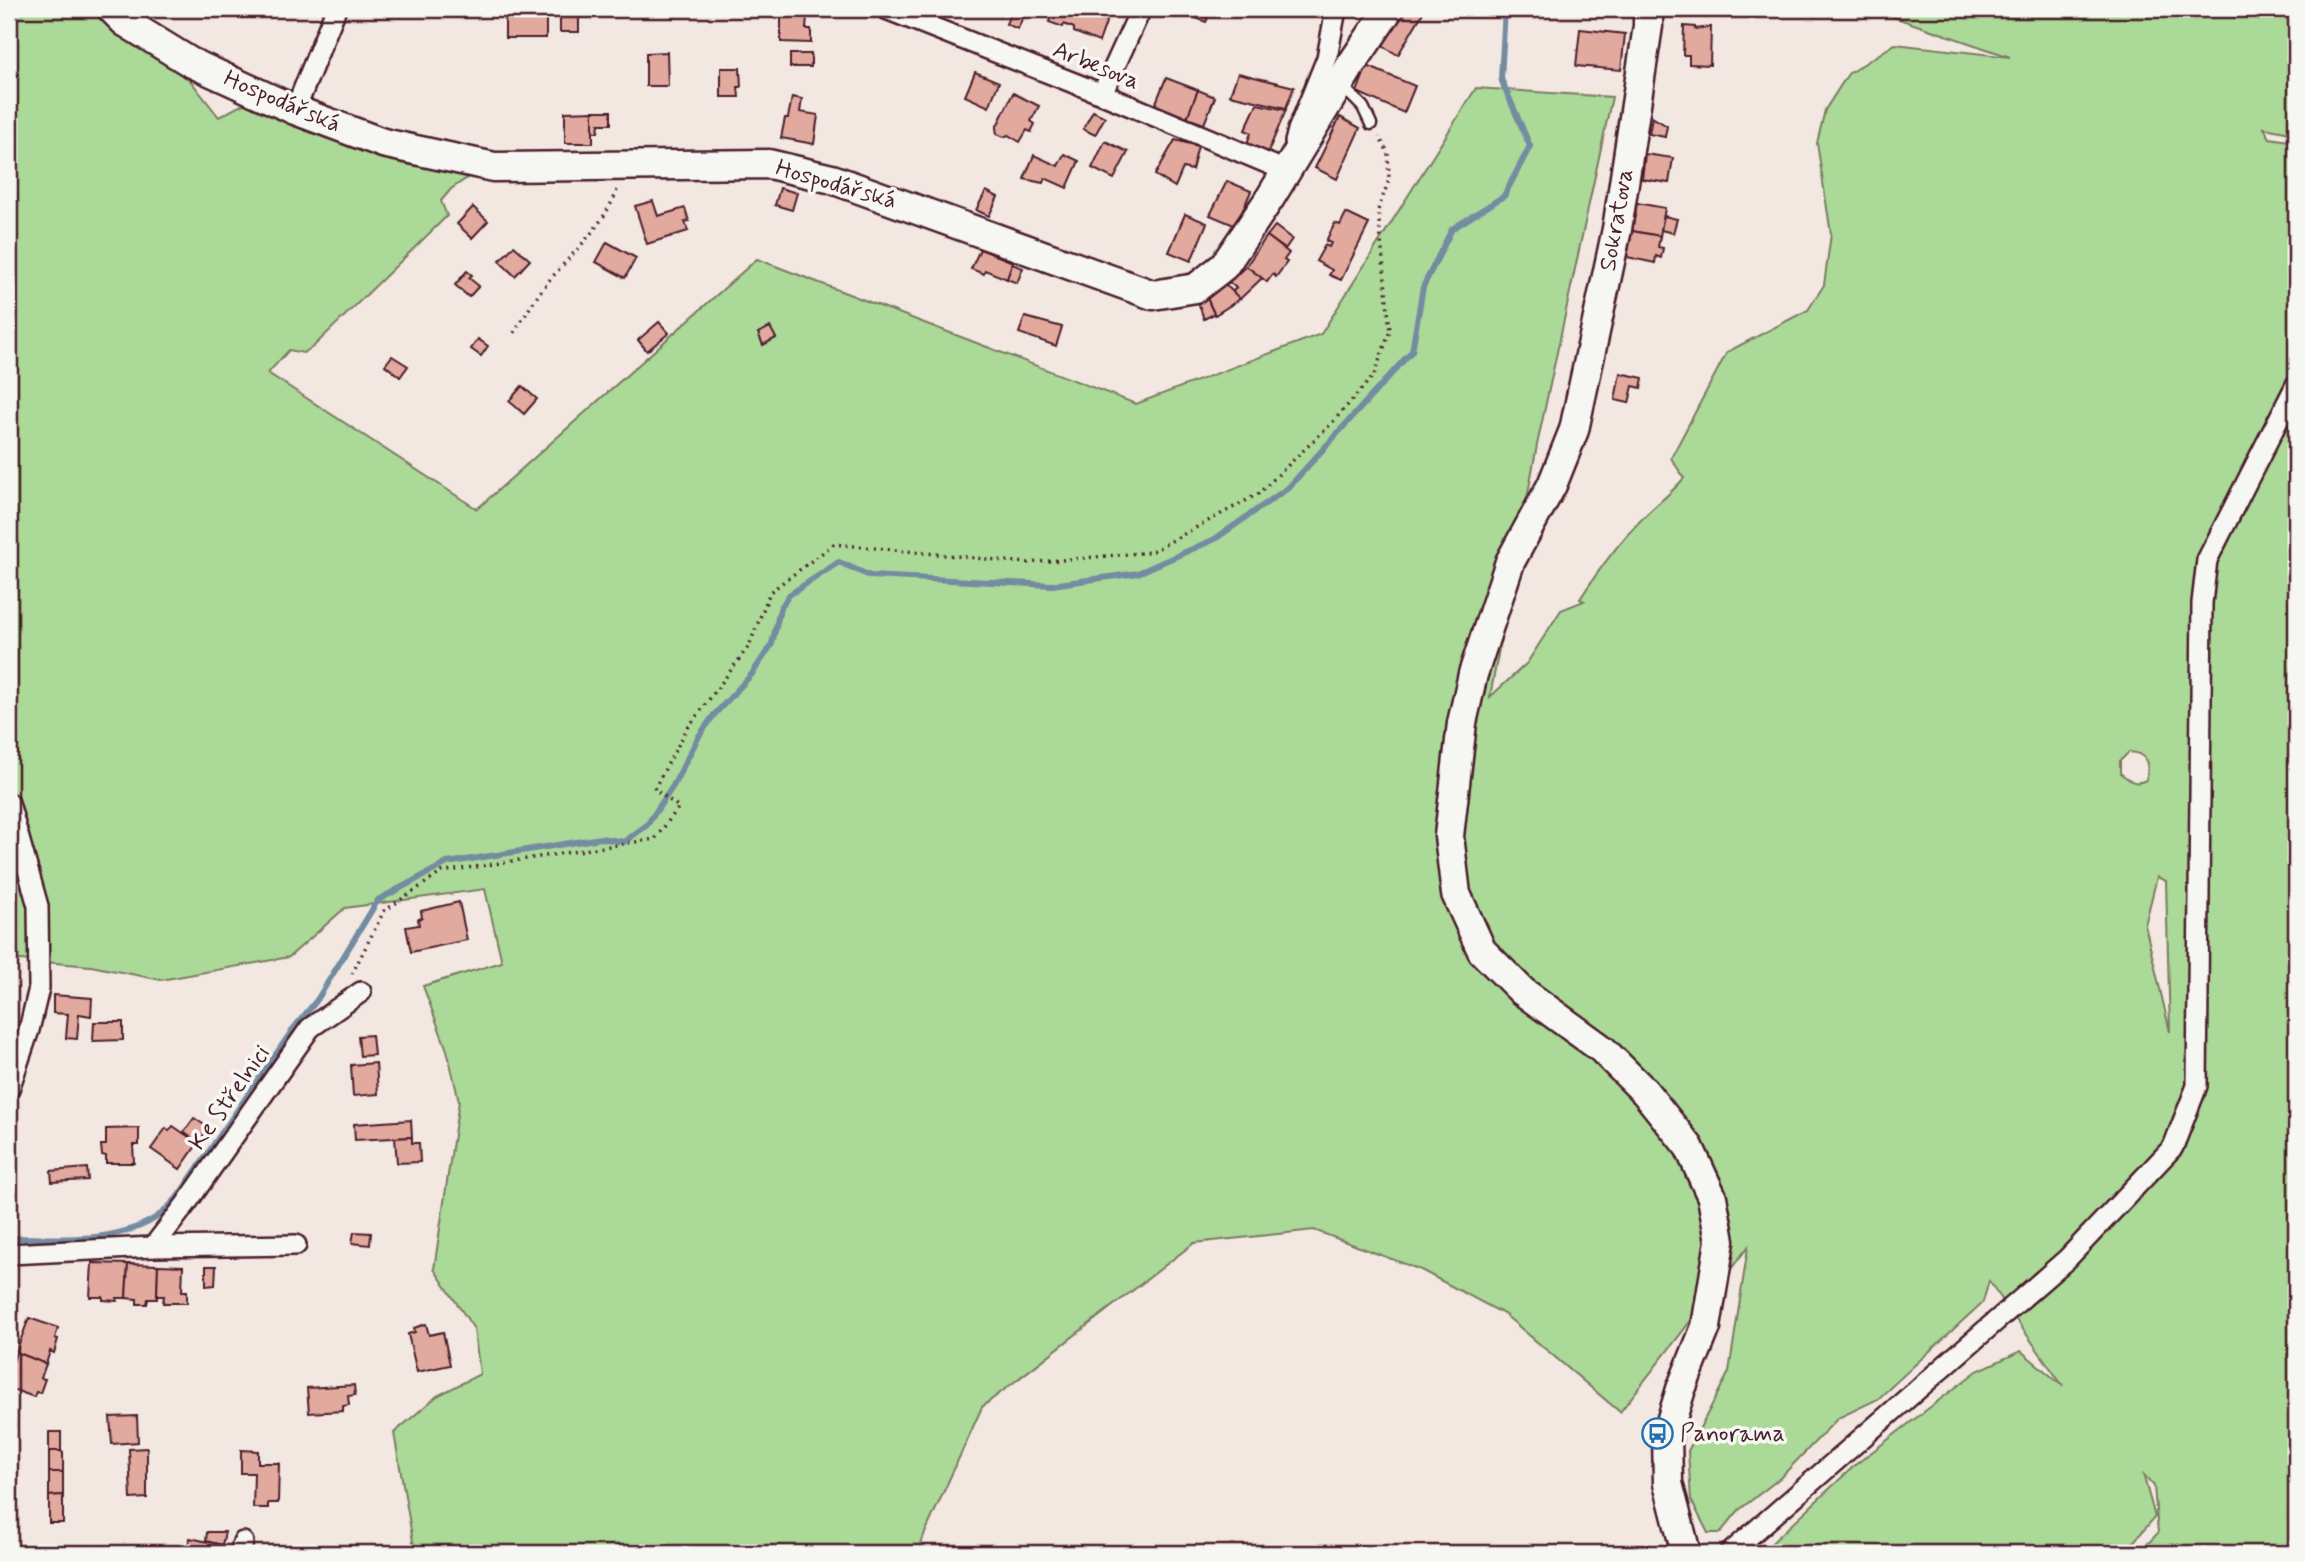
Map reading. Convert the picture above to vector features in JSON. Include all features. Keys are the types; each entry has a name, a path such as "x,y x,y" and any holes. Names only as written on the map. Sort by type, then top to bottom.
{"street":[{"name":"Hospodářská","path":"112,9 125,22 190,62 295,110 383,143 494,167 769,164 832,179 1153,295 1196,288 1224,266 1388,9"},
{"path":"295,110 336,9"},
{"name":"Arbesova","path":"886,9 1289,167"},
{"path":"1102,94 1142,9"},
{"path":"1289,167 1298,130 1326,58 1336,9"},
{"name":"Sokratova","path":"1648,9 1648,26 1618,229 1574,430 1552,485 1510,562 1473,674 1462,723 1449,836 1456,894 1482,951 1521,991 1602,1049 1645,1092 1689,1147 1712,1197 1720,1241 1706,1327 1681,1389 1667,1435 1668,1483 1686,1553"},
{"path":"1730,1553 2067,1259 2173,1147 2197,1086 2203,603 2207,561 2296,386"},
{"path":"9,803 38,906 39,975 39,989 29,1030 9,1089"},
{"name":"Ke Střelnici","path":"153,1247 310,1028 353,988"},
{"path":"9,1254 153,1247 296,1245"}],"lane":[{"path":"1340,83 1363,107 1371,124"}],"path":[{"path":"353,988 353,974 384,911 442,872 655,839 679,807 654,789 687,729 748,646 770,592 834,544 1027,563 1151,552 1258,494 1332,423 1374,375 1390,331 1378,210 1389,180 1388,152 1371,124"},
{"path":"514,332 546,284 589,236 612,203 626,167"}],"green space":[{"path":"9,9 134,9 219,117 245,103 377,156 464,174 467,178 451,189 441,201 447,216 313,347 303,353 289,350 268,373 477,509 757,259 1136,404 1321,334 1476,88 1612,97 1537,445 1490,697 1527,663 1561,610 1584,601 1580,599 1616,548 1684,478 1671,458 1727,352 1808,310 1824,285 1831,234 1817,143 1825,110 1848,74 1895,44 2010,57 1870,9 2296,9 2296,134 2264,128 2270,138 2296,142 2296,1553 2139,1553 2158,1533 2154,1486 2143,1474 2155,1517 2124,1553 1761,1553 1855,1465 1977,1371 2021,1351 2063,1386 1989,1281 1983,1302 1878,1399 1838,1418 1780,1478 1739,1510 1720,1533 1708,1533 1691,1500 1688,1451 1729,1372 1748,1247 1620,1412 1504,1314 1421,1270 1314,1230 1194,1243 982,1407 916,1553 415,1553 394,1433 437,1396 480,1374 474,1329 434,1269 459,1101 447,1050 423,986 502,962 485,889 345,908 289,957 161,980 91,966 9,959","holes":["2129,752 2146,760 2146,780 2135,782 2120,773 2120,761","2157,877 2166,881 2170,1032 2145,925"]}],"building":[{"path":"1012,9 1026,9 1018,29 1006,24"},
{"path":"1054,9 1096,9 1109,14 1099,42 1074,32 1074,28 1064,24 1063,27 1049,22"},
{"path":"1173,9 1212,9 1206,22"},
{"path":"1400,9 1425,9 1398,55 1379,44"},
{"path":"560,14 579,14 579,32 560,32"},
{"path":"781,16 807,16 806,29 811,29 811,43 781,42"},
{"path":"505,19 546,19 546,38 505,38"},
{"path":"1684,26 1695,29 1711,27 1710,65 1689,64 1689,55 1683,55"},
{"path":"1580,29 1625,34 1621,70 1576,66"},
{"path":"667,52 668,86 646,86 646,53"},
{"path":"790,54 811,54 811,67 790,67"},
{"path":"1367,66 1415,86 1404,113 1357,92"},
{"path":"721,68 740,68 739,97 721,97"},
{"path":"975,72 999,82 989,107 965,96"},
{"path":"1238,73 1294,87 1286,108 1230,95"},
{"path":"1166,78 1198,90 1187,118 1155,105"},
{"path":"1198,90 1215,97 1204,124 1187,118"},
{"path":"1013,93 1039,106 1031,121 1035,124 1031,132 1027,130 1020,142 1008,135 1004,137 997,134 996,128"},
{"path":"792,97 802,99 800,112 818,115 814,144 781,138"},
{"path":"1257,104 1286,110 1268,152 1247,143 1251,133 1245,130"},
{"path":"593,111 611,111 611,124 599,124 598,132 593,132"},
{"path":"593,111 593,143 565,143 565,112"},
{"path":"1093,111 1105,117 1095,135 1083,129"},
{"path":"1340,117 1360,128 1337,179 1315,168"},
{"path":"1652,117 1667,126 1665,137 1649,134"},
{"path":"1175,140 1198,146 1192,170 1183,168 1175,187 1155,175"},
{"path":"1105,141 1128,152 1114,179 1092,168"},
{"path":"1064,154 1079,161 1067,188 1045,178 1043,183 1024,179 1034,155 1058,166"},
{"path":"1645,154 1673,158 1669,183 1642,179"},
{"path":"1227,181 1251,191 1236,226 1210,215"},
{"path":"780,188 797,193 792,210 775,205"},
{"path":"986,191 998,197 989,216 976,210"},
{"path":"653,201 658,216 685,208 689,221 685,222 688,231 647,244 635,206"},
{"path":"1637,203 1665,208 1660,236 1632,231"},
{"path":"473,207 488,221 472,238 457,224"},
{"path":"1346,213 1369,224 1341,280 1329,275 1332,270 1316,261 1325,245 1329,247 1331,243 1326,241 1335,223 1340,225"},
{"path":"1185,214 1207,223 1191,261 1169,252"},
{"path":"1664,216 1677,219 1673,233 1661,230"},
{"path":"1275,226 1292,239 1285,249 1267,236"},
{"path":"1632,231 1660,236 1658,247 1663,248 1661,258 1656,256 1655,263 1627,257"},
{"path":"1267,236 1289,253 1284,260 1287,262 1276,277 1273,274 1267,282 1246,266"},
{"path":"607,242 636,258 625,278 596,262"},
{"path":"514,246 530,260 515,276 499,261"},
{"path":"980,249 1013,262 1007,279 985,270 984,274 971,269"},
{"path":"1012,264 1023,268 1017,283 1007,279"},
{"path":"1246,266 1262,278 1240,299 1232,292 1236,288 1229,282"},
{"path":"467,271 472,275 469,278 479,286 469,297 455,285"},
{"path":"1227,277 1229,282 1226,285 1240,299 1215,315 1205,295"},
{"path":"1207,298 1214,314 1204,319 1198,302"},
{"path":"1025,317 1062,327 1056,346 1019,333"},
{"path":"659,322 669,333 647,351 638,340"},
{"path":"770,327 776,338 763,345 758,333"},
{"path":"478,339 488,346 481,356 471,349"},
{"path":"392,356 408,366 400,377 385,365"},
{"path":"1620,373 1643,378 1641,388 1633,386 1629,403 1615,400"},
{"path":"522,386 537,399 524,414 509,401"},
{"path":"459,902 467,940 411,952 406,927 419,925 421,911"},
{"path":"53,995 92,998 91,1016 79,1014 77,1039 66,1038 68,1014 53,1013"},
{"path":"94,1022 123,1022 123,1040 93,1041"},
{"path":"372,1035 374,1055 360,1056 358,1036"},
{"path":"376,1063 378,1094 353,1096 351,1065"},
{"path":"194,1118 209,1128 198,1143 184,1132"},
{"path":"411,1120 412,1137 355,1140 354,1124"},
{"path":"173,1126 198,1143 180,1169 151,1149 166,1128 169,1131"},
{"path":"139,1128 139,1145 133,1145 134,1163 106,1163 101,1145 106,1145 106,1129"},
{"path":"412,1137 412,1143 419,1143 420,1162 397,1163 395,1138"},
{"path":"87,1168 88,1180 52,1182 51,1171"},
{"path":"354,1232 371,1233 370,1245 352,1243"},
{"path":"92,1263 128,1264 126,1298 117,1298 117,1301 90,1297"},
{"path":"128,1264 158,1265 157,1299 148,1299 147,1304 137,1304 137,1299 126,1298"},
{"path":"158,1265 183,1266 182,1291 187,1291 187,1303 163,1303 164,1296 157,1296"},
{"path":"206,1266 216,1266 215,1285 206,1286"},
{"path":"29,1318 58,1328 54,1353 50,1351 46,1364 16,1352"},
{"path":"426,1324 429,1335 443,1332 450,1365 417,1372 408,1334 415,1332 414,1328"},
{"path":"16,1352 46,1364 40,1393 36,1392 34,1397 9,1388 9,1374"},
{"path":"354,1385 355,1395 348,1396 349,1405 343,1406 343,1411 309,1413 307,1388"},
{"path":"137,1416 138,1442 112,1444 110,1417"},
{"path":"49,1432 61,1432 61,1451 49,1451"},
{"path":"147,1448 147,1498 131,1499 129,1449"},
{"path":"241,1450 258,1451 258,1463 279,1463 278,1503 268,1503 268,1508 253,1508 254,1473 241,1473"},
{"path":"49,1451 63,1453 63,1472 49,1472"},
{"path":"49,1472 63,1472 63,1495 49,1496"},
{"path":"63,1495 63,1523 49,1523 49,1496"},
{"path":"207,1532 225,1532 222,1545 206,1541"},
{"path":"190,1538 222,1545 220,1553 190,1553"}],"waterway":[{"path":"9,1238 67,1239 108,1235 145,1224 165,1211 177,1198 294,1028 317,1000 378,900 447,863 601,838 624,842 647,825 673,786 699,736 714,715 752,674 772,644 780,609 789,595 839,562 870,576 1052,585 1138,573 1215,539 1288,488 1412,351 1423,287 1452,229 1504,196 1530,146 1501,79 1505,9"}],"place":[{"name":"Panorama","path":"1657,1434"}]}
